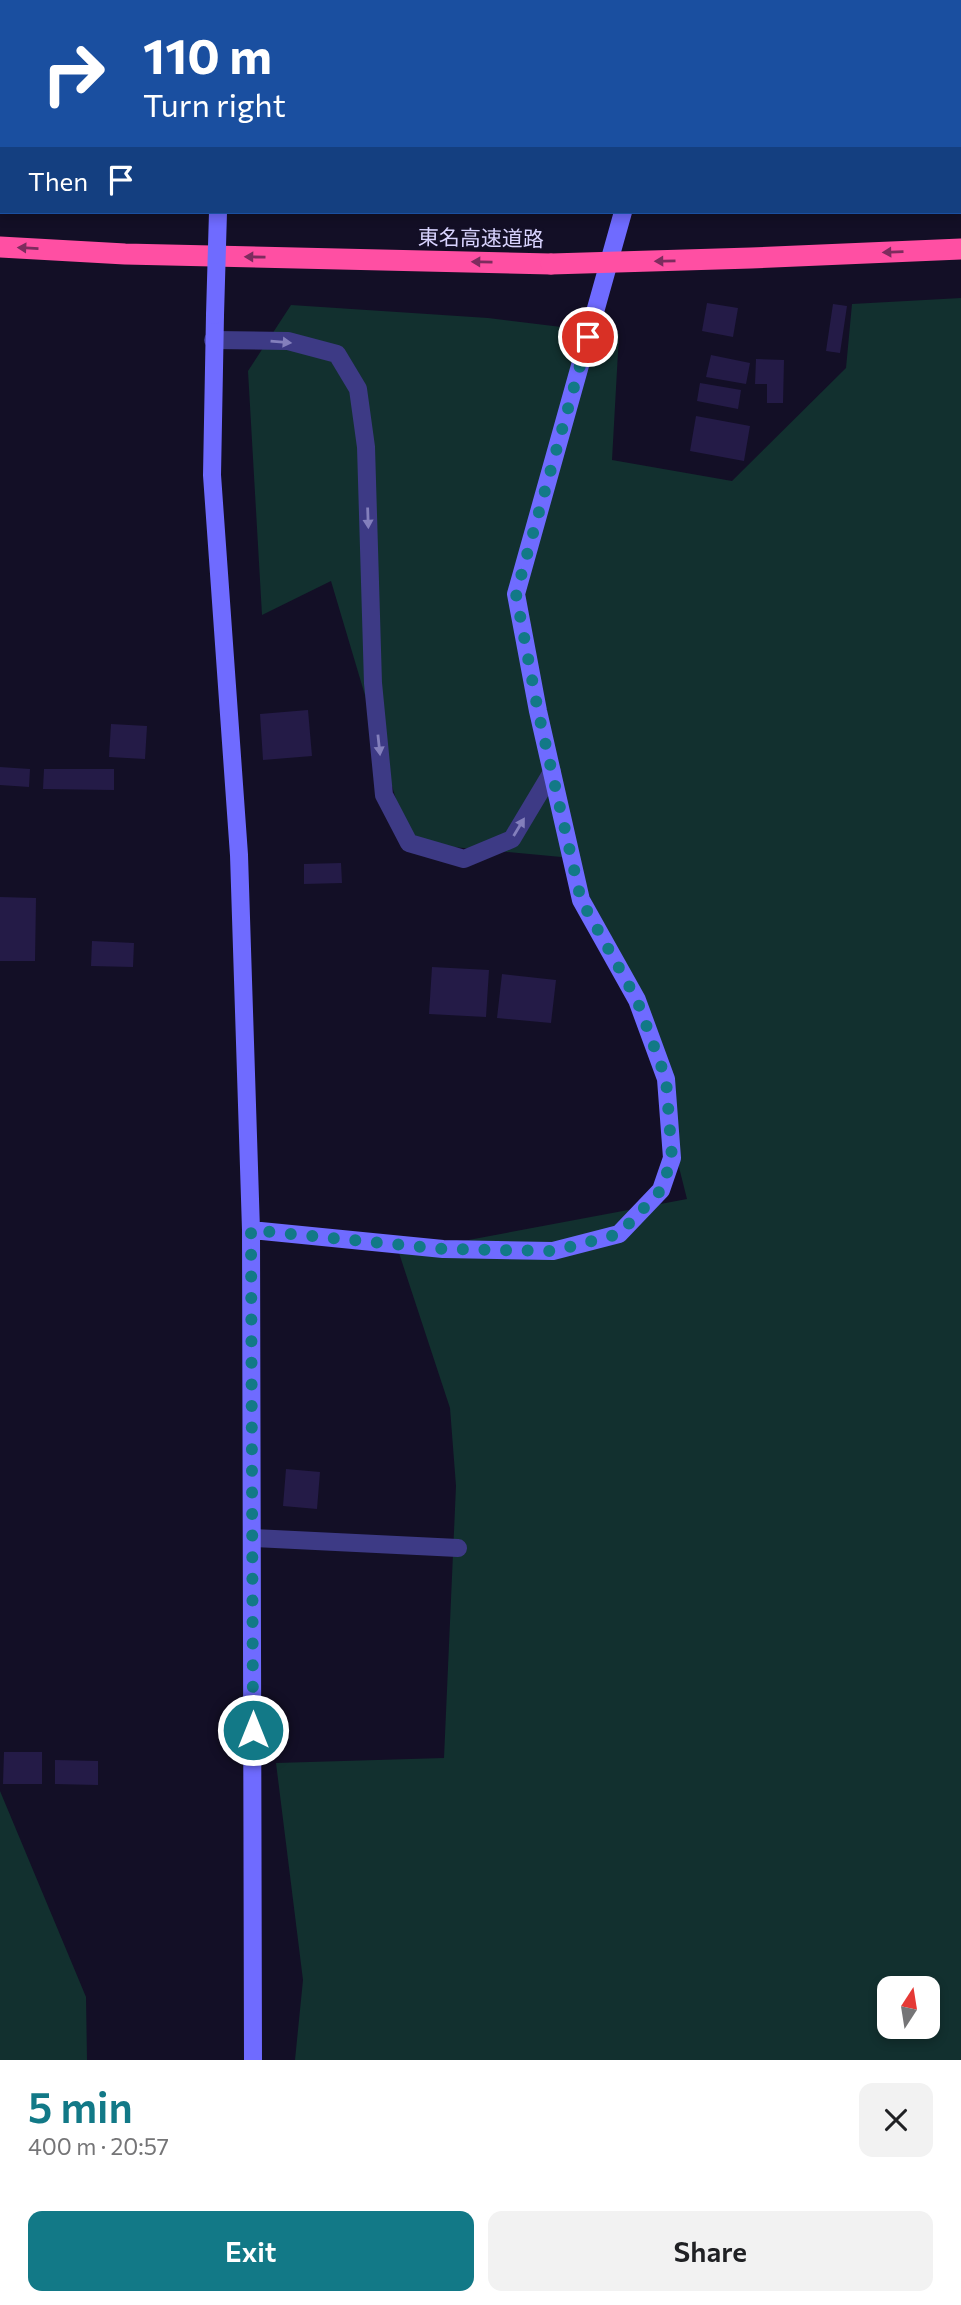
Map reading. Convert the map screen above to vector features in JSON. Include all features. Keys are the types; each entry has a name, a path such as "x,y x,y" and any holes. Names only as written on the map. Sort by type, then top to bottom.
{"highway":[{"name":"東名高速道路","path":"0,247 125,254 551,264 961,249"}],"street":[{"path":"218,214 212,475 239,855 251,1230 253,2060"},
{"path":"251,1230 443,1249 554,1251 619,1234 661,1190 672,1158 666,1079 637,1000 581,900 516,594 622,214"},
{"path":"213,340 288,341 337,354 358,389 366,447 373,684 384,795 409,843 464,859 512,839 552,772"},
{"path":"252,1538 457,1548"}],"green space":[{"path":"961,298 961,2060 295,2060 303,1980 276,1763 444,1758 456,1486 450,1408 399,1253 687,1199 637,1000 572,858 409,843 331,581 262,615 248,371 291,305 488,318 619,334 612,460 732,481 846,368 852,304"},
{"path":"0,1791 86,1997 87,2060 0,2060"}],"building":[{"path":"707,303 738,308 733,337 702,331"},
{"path":"833,304 847,306 840,353 826,351"},
{"path":"711,355 750,363 746,384 706,377"},
{"path":"756,359 784,360 783,403 767,403 767,384 755,384"},
{"path":"700,383 741,390 738,409 697,401"},
{"path":"696,416 750,426 744,461 690,451"},
{"path":"308,710 312,756 263,760 260,714"},
{"path":"111,724 147,726 145,759 109,757"},
{"path":"0,767 30,769 29,787 0,785"},
{"path":"44,769 114,769 114,790 43,789"},
{"path":"341,863 342,883 304,884 304,864"},
{"path":"0,897 36,898 35,961 0,961"},
{"path":"92,941 134,943 133,967 91,966"},
{"path":"432,967 489,970 486,1017 429,1014"},
{"path":"502,974 556,980 551,1023 497,1018"},
{"path":"286,1469 320,1472 317,1509 283,1506"},
{"path":"4,1752 42,1752 42,1784 3,1784"},
{"path":"55,1760 98,1761 98,1785 55,1784"}],"route":[{"path":"253,1730 251,1230 443,1249 554,1251 619,1234 661,1190 672,1158 666,1079 637,1000 581,900 538,711 516,594 588,337"}]}
